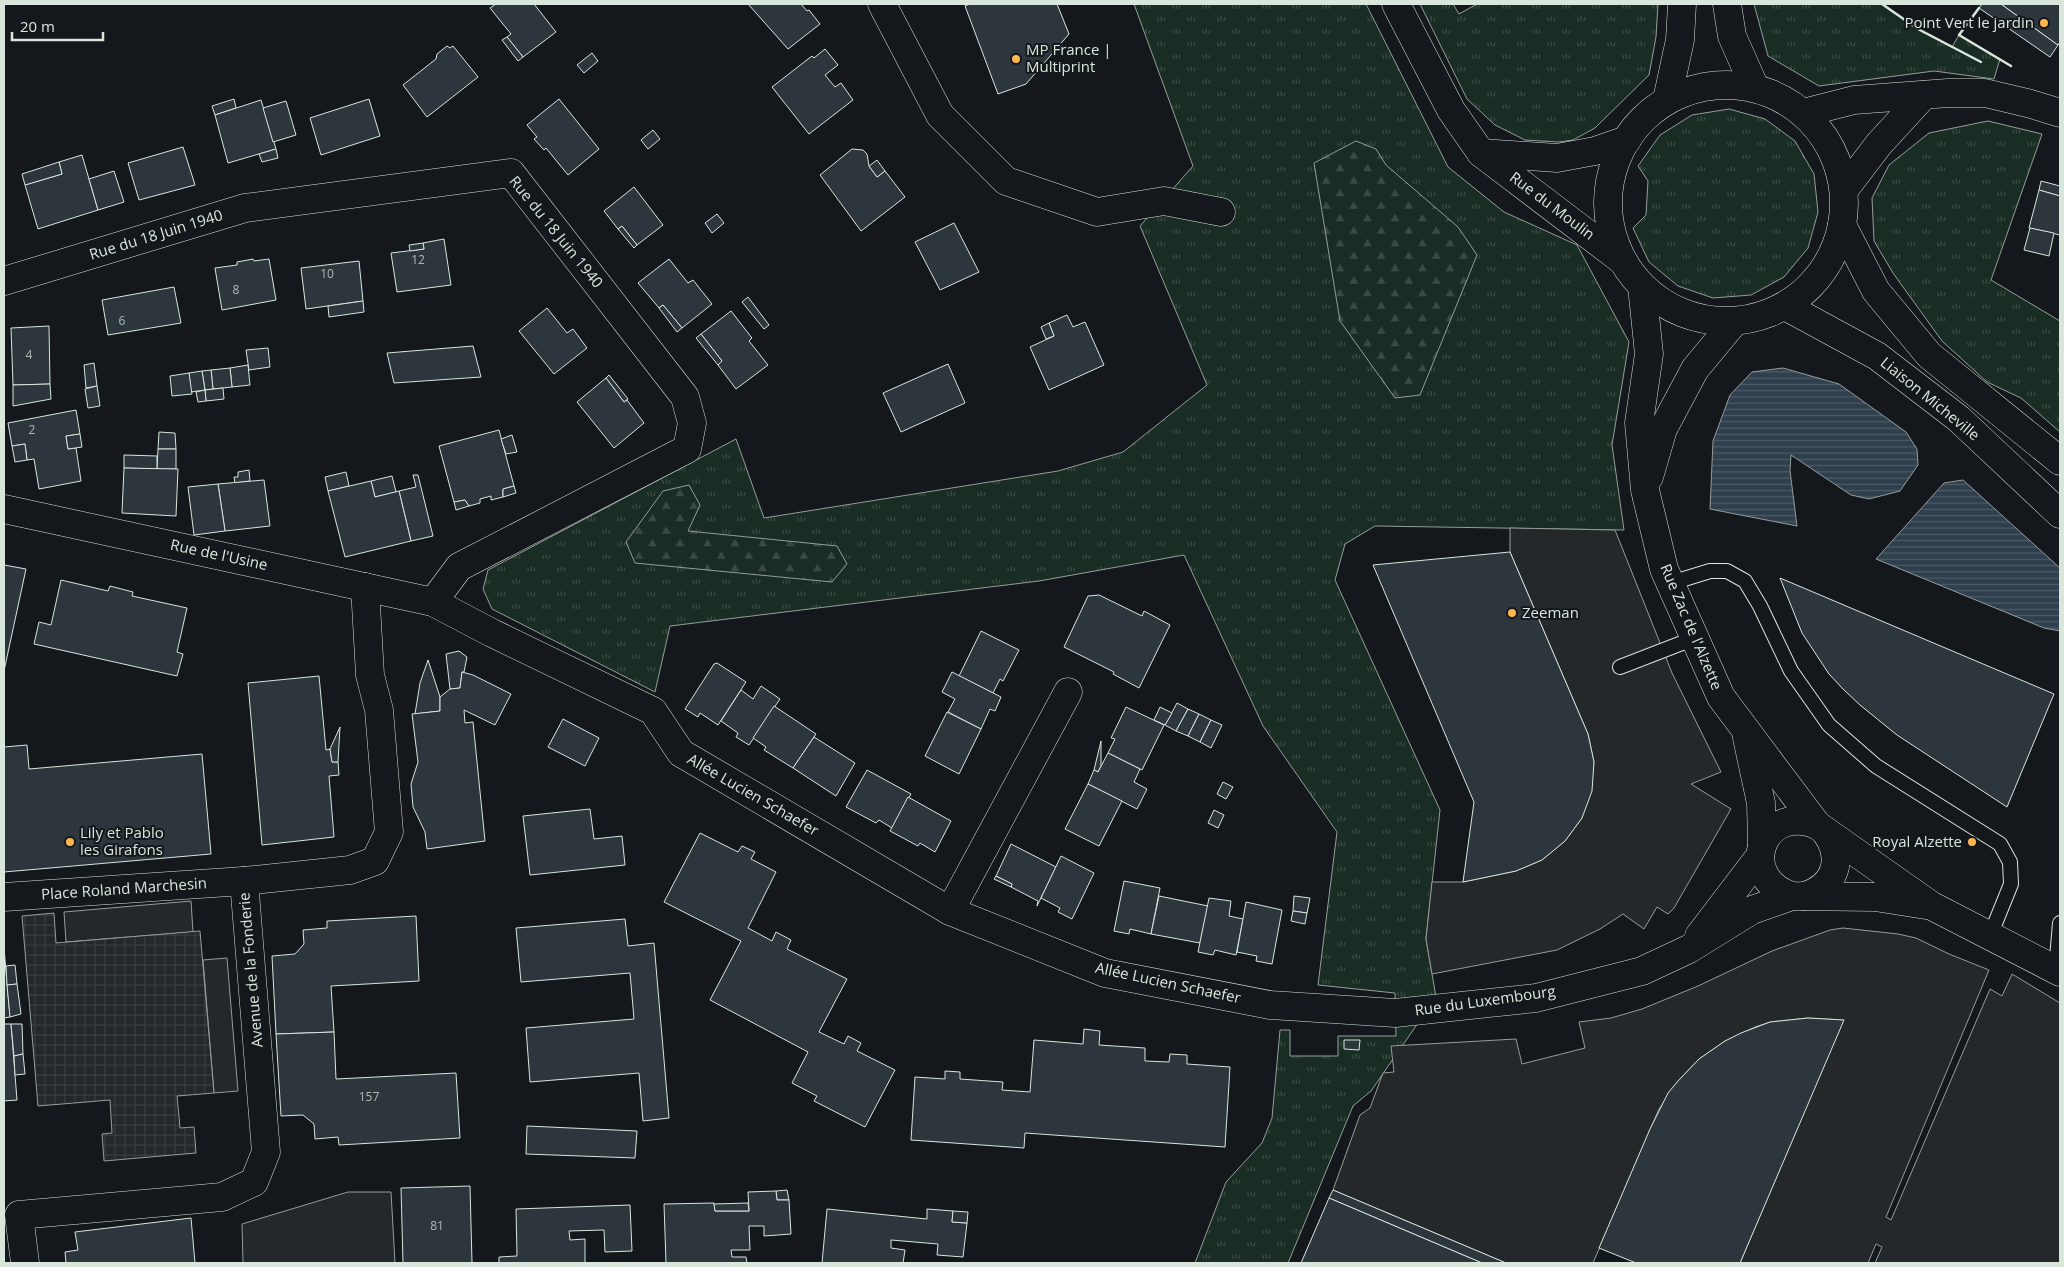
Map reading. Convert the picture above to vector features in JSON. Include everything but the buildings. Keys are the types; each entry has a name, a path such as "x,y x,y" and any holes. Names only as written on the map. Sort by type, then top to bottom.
{"main road":[{"path":"882,4 940,115 1006,181 1097,212 1164,201 1222,212"},
{"name":"Rue du Moulin","path":"1396,4 1450,110 1481,152 1623,261"},
{"path":"1667,100 1680,40 1682,4"},
{"path":"1727,4 1732,36 1755,88"},
{"path":"1723,84 1755,88 1781,98 1803,113 1823,135 1837,161 1844,190 1842,225 1832,257 1812,285 1785,306 1760,317 1734,322 1700,319 1669,307 1642,286 1623,261 1610,227 1608,190 1618,155 1627,140 1649,115 1667,100 1691,90 1723,84"},
{"path":"1803,113 1854,100 1985,93 2060,113"},
{"path":"1844,190 1880,144 1924,95"},
{"name":"Rue du Moulin","path":"1481,152 1557,158 1595,151 1627,140"},
{"name":"Rue du 18 Juin 1940","path":"4,281 245,208 511,173 686,396 692,423 687,449 459,567 433,602"},
{"path":"1842,225 1876,291 1929,355 2060,461"},
{"name":"Rue Zac de l'Alzette","path":"1642,286 1649,354 1639,423 1645,490 1664,569 1721,696 1821,828"},
{"name":"Liaison Micheville","path":"1785,306 1877,356 1959,419 2060,514"},
{"path":"1645,490 1663,429 1672,412 1695,369 1734,322"},
{"name":"Rue de l'Usine","path":"4,509 433,602"},
{"name":"Avenue de la Fonderie","path":"25,1263 19,1215 222,1196 254,1182 266,1152 244,881 350,870 375,861 389,832 379,710 370,675 366,586"},
{"name":"Allée Lucien Schaefer","path":"433,602 653,712 681,753 950,911 1105,973 1270,1004 1395,1013"},
{"path":"950,911 1068,692"},
{"name":"Rue Zac de l'Alzette","path":"1745,728 1761,803 1761,850"},
{"path":"1689,949 1761,850 1768,834 1785,822 1796,820 1808,821 1821,828 1932,906 2059,969"},
{"path":"1799,896 1816,892 1833,875 1836,863 1835,851 1831,840 1821,828"},
{"path":"1761,850 1761,867 1765,877 1772,886 1781,892 1799,896 1875,897 1932,906"},
{"name":"Place Roland Marchesin","path":"4,897 244,881"},
{"name":"Rue du Luxembourg","path":"1395,1013 1536,998 1642,971 1689,949 1752,910 1799,896"}],"lane":[{"path":"1670,583 1710,571 1727,571 1745,581 1760,606 1791,671 1828,725 1876,766 2000,844 2010,862 2010,884 1990,936"},
{"path":"1620,667 1695,638"},
{"path":"2059,969 2060,923"}],"green space":[{"path":"1134,4 1366,4 1448,167 1504,212 1577,245 1629,342 1612,445 1624,530 1375,526 1345,544 1335,580 1440,810 1426,939 1436,997 1371,1091 1353,1106 1288,1263 1195,1263 1226,1182 1262,1143 1272,1118 1280,1030 1290,1030 1290,1056 1338,1056 1338,1036 1396,1036 1395,993 1318,985 1337,832 1263,726 1184,555 1039,581 670,626 655,692 492,609 483,589 488,570 736,439 764,518 1058,471 1123,452 1207,385 1140,226 1193,166"},
{"path":"1420,4 1453,4 1459,14 1477,4 1658,4 1656,37 1649,75 1595,128 1573,140 1559,142 1525,140 1495,125 1467,99"},
{"path":"1754,4 1882,4 1918,29 1952,47 1959,35 2000,59 1994,79 1934,71 1819,86 1768,56"},
{"path":"1729,109 1765,119 1795,141 1814,174 1818,212 1808,248 1784,277 1751,295 1713,298 1678,286 1649,262 1633,228 1646,215 1648,181 1638,166 1660,135 1692,115"},
{"path":"1988,121 2042,134 1991,280 2060,321 2060,432 2021,398 1987,382 1942,341 1893,273 1874,241 1872,198 1889,165 1929,133"},
{"path":"1356,141 1376,149 1386,165 1458,227 1477,255 1420,395 1395,398 1340,321 1314,163"},
{"path":"689,485 700,505 688,531 837,546 847,564 832,582 635,563 626,542 663,491"}],"shaded area":[{"path":"1510,528 1615,530 1672,673 1721,772 1691,784 1731,809 1674,908 1668,914 1657,907 1644,929 1623,914 1600,929 1557,950 1432,974 1426,939 1432,882 1463,882 1516,871 1542,860 1565,841 1582,818 1594,762 1588,734 1510,552"},
{"path":"191,901 193,932 66,942 64,912"},
{"path":"54,913 56,943 200,931 214,1093 177,1096 180,1128 194,1127 196,1153 104,1161 102,1134 112,1133 110,1100 38,1106 22,916"},
{"path":"1843,928 1898,934 1916,938 1989,970 1886,1217 1891,1220 1990,989 2002,996 2012,974 2060,1003 2060,1263 1875,1263 1882,1247 1876,1244 1868,1263 1740,1263 1843,1020 1808,1018 1770,1022 1725,1041 1699,1059 1678,1081 1659,1109 1593,1263 1506,1263 1333,1190 1360,1115 1370,1108 1383,1073 1394,1072 1391,1046 1516,1039 1522,1064 1585,1048 1579,1022 1611,1018 1642,1009 1698,986 1772,951 1830,930"},
{"path":"227,958 238,1091 214,1093 203,960"},
{"path":"348,1192 391,1192 395,1263 243,1263 242,1224"}],"water":[{"path":"1783,368 1839,384 1906,432 1917,449 1918,465 1900,491 1869,499 1851,495 1791,455 1790,471 1797,526 1710,509 1713,441 1730,395 1752,372"},
{"path":"1963,480 2060,568 2060,631 2044,628 1876,559 1944,483"}],"wall":[{"path":"1882,4 1918,29 1981,62"},
{"path":"1979,8 1959,35 2011,66"}],"place":[{"name":"Point Vert le jardin","path":"2044,23"},
{"name":"MP France | Multiprint","path":"1016,59"},
{"name":"Zeeman","path":"1512,613"},
{"name":"Lily et Pablo les Girafons","path":"70,842"},
{"name":"Royal Alzette","path":"1972,842"}]}
